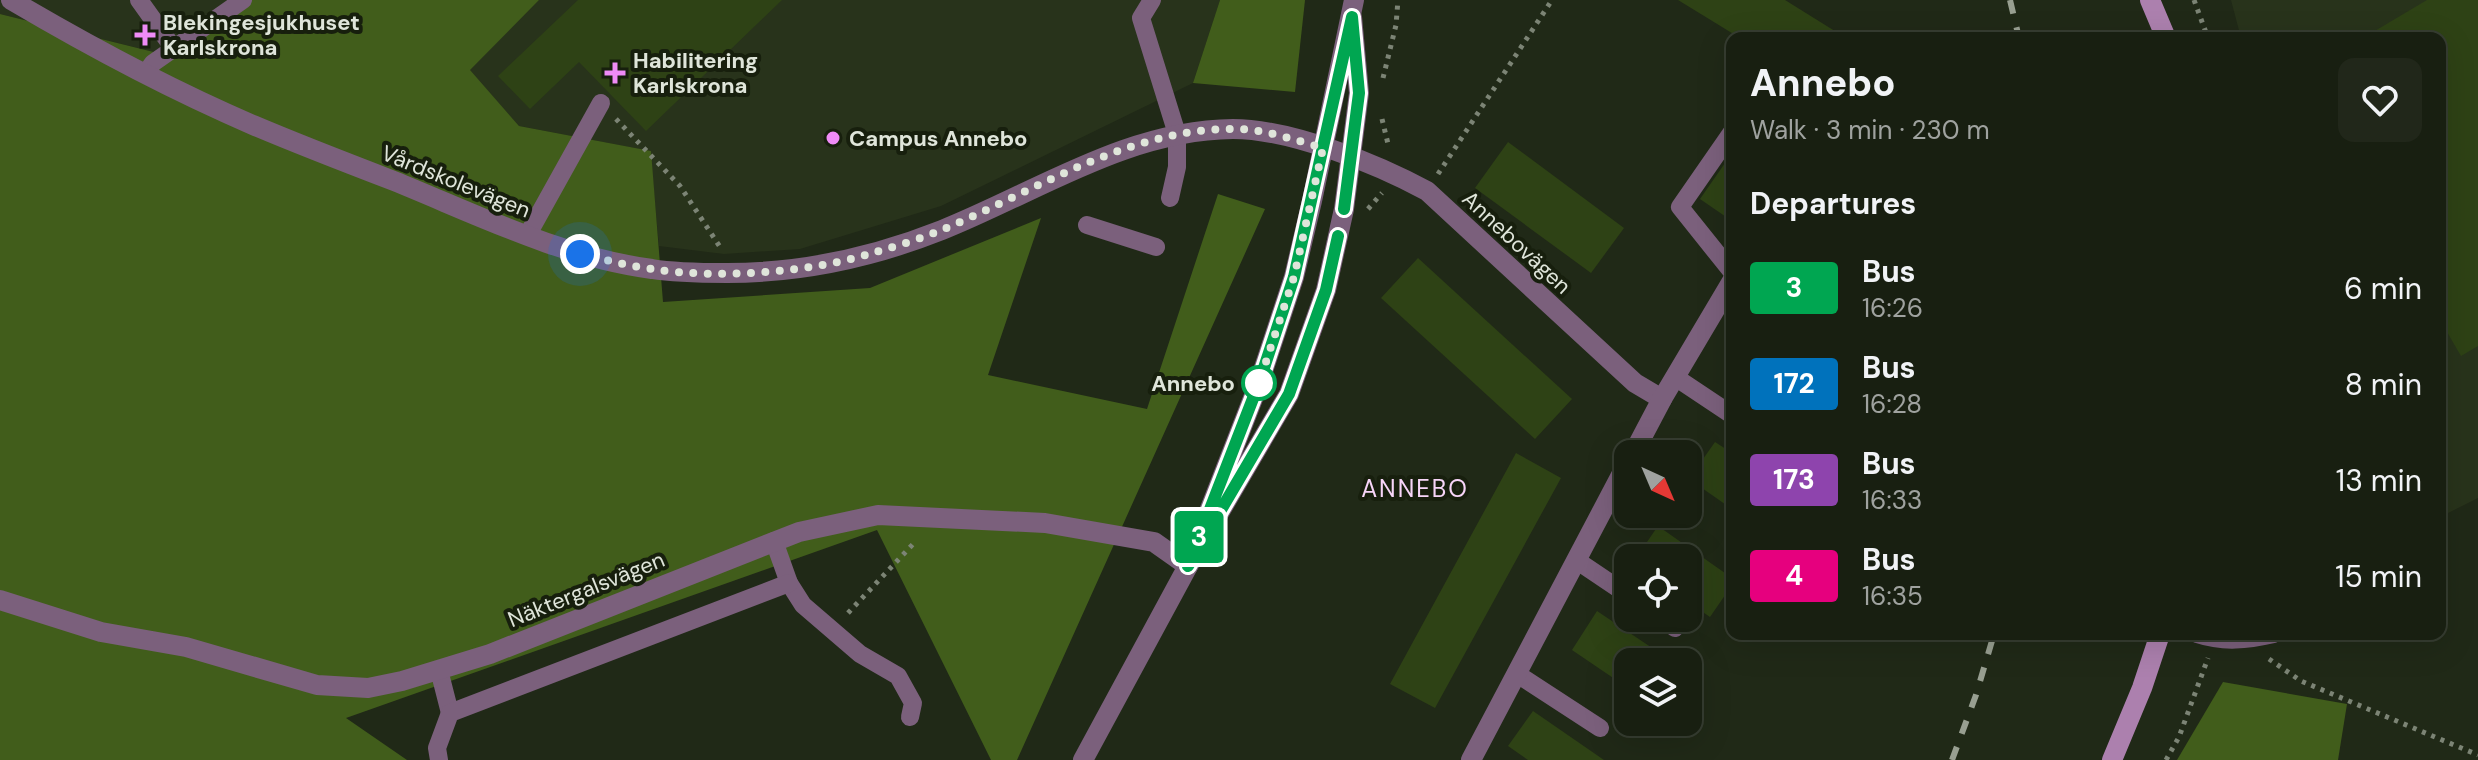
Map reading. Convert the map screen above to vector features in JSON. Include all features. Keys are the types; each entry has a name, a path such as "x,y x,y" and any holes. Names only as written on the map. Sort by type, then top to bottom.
{"main road":[{"path":"2150,0 2163,32"},
{"path":"2112,760 2158,640"}],"street":[{"name":"Vårdskolevägen","path":"11,0 85,44 252,125 527,236 580,254 652,270 728,273 800,269 866,255 941,230 1133,146 1177,134 1236,129 1285,137 1323,148"},
{"path":"1188,566 1276,334 1294,277 1353,8"},
{"path":"1083,760 1188,566 1289,394 1326,290 1352,158 1359,93 1353,8"},
{"name":"Annebovägen","path":"1323,148 1387,169 1427,191 1635,383 1662,399"},
{"path":"1640,440 1726,291"},
{"path":"1471,760 1614,488"},
{"name":"Näktergalsvägen","path":"0,600 101,632 186,647 317,685 368,688 490,654 799,532 878,515 1045,523 1154,542 1188,566"}],"lane":[{"path":"139,0 174,49"},
{"path":"145,74 153,63 243,0"},
{"path":"1152,0 1141,18 1177,134 1177,167 1170,198"},
{"path":"527,236 601,103"},
{"path":"1726,141 1680,207 1726,264"},
{"path":"1087,225 1156,247"},
{"path":"1675,377 1726,411"},
{"path":"774,541 789,583 803,605 860,654 898,676 913,703 910,717"},
{"path":"1576,560 1614,586"},
{"path":"450,713 789,583"},
{"path":"2234,640 2247,640"},
{"path":"439,670 450,713 437,748 439,760"},
{"path":"1517,674 1600,728"}],"path":[{"path":"1427,191 1552,0"},
{"path":"2194,0 2206,32"},
{"path":"601,103 680,186 725,254"},
{"path":"831,631 939,518"},
{"path":"2166,760 2179,737 2205,640"},
{"path":"2243,641 2301,681 2478,755"}],"shaded area":[{"name":"Blekingesjukhuset Karlskrona","path":"0,0 251,0 174,57 0,14"},
{"name":"Campus Annebo","path":"539,0 1220,0 1193,83 941,206 800,249 724,254 659,246 650,151 519,126 469,70"},
{"path":"2231,0 2478,0 2478,498 2446,514 2446,32 2239,32"}],"green space":[{"path":"251,0 539,0 470,70 519,126 651,151 663,302 870,288 1041,218 988,375 1147,409 1218,194 1265,209 1017,760 991,760 877,530 346,718 407,760 0,760 0,14 174,57"},
{"path":"1220,0 1305,0 1295,92 1193,83"},
{"path":"2223,682 2347,704 2338,760 2177,760"}],"building":[{"path":"578,0 782,0 646,131 579,62 530,109 498,76"},
{"path":"1678,0 1785,0 1836,32 1730,32"},
{"path":"2427,0 2478,0 2478,346 2461,356 2446,330 2446,32 2373,32"},
{"path":"1508,142 1624,228 1591,273 1475,188"},
{"path":"1726,162 1726,217 1700,199"},
{"path":"1418,258 1572,399 1535,439 1381,298"},
{"path":"1715,442 1726,449 1726,505 1702,488 1702,460"},
{"path":"1516,453 1561,478 1435,708 1390,684"},
{"path":"1657,528 1684,544 1646,544"},
{"path":"1702,557 1726,574 1726,594 1710,617 1702,612"},
{"path":"1597,611 1614,622 1614,632 1628,632 1652,648 1614,648 1614,678 1572,650"},
{"path":"1533,711 1604,760 1528,760 1508,746"}],"railway":[{"path":"2010,0 2018,32"},
{"path":"1952,760 1992,640"}],"bus line":[{"name":"3","path":"1338,236 1326,290 1289,394 1188,566 1259,383 1294,277 1352,17 1359,93 1344,209"}],"place":[{"name":"Blekingesjukhuset Karlskrona","path":"145,35"},
{"name":"Habilitering Karlskrona","path":"615,73"},
{"name":"Campus Annebo","path":"833,138"},
{"name":"Annebo","path":"1259,383"}],"district":[{"name":"ANNEBO","path":"1415,489"}],"route":[{"path":"580,254 652,270 728,273 800,269 866,255 941,230 1082,166 1133,146 1177,134 1236,129 1285,137 1323,148 1294,277 1259,383"}]}
